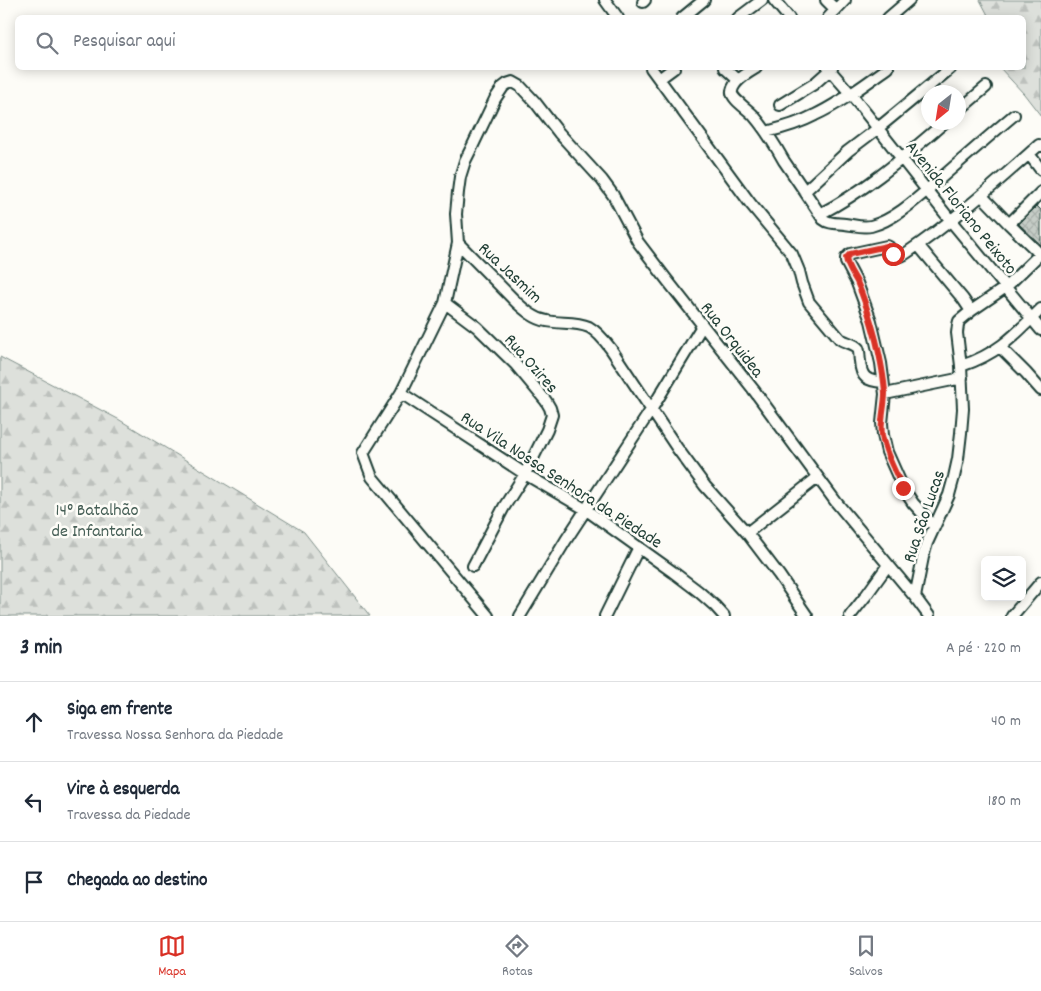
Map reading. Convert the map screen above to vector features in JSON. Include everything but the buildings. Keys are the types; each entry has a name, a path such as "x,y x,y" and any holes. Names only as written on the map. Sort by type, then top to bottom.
{"street":[{"path":"605,0 616,15"},
{"path":"686,15 704,0"},
{"path":"741,15 762,0"},
{"path":"774,0 786,15"},
{"path":"826,0 836,10"},
{"path":"831,15 845,0"},
{"path":"892,15 909,0"},
{"path":"653,70 750,203 792,254 809,302 840,339 857,347 863,375 870,380 883,382"},
{"path":"660,79 671,70"},
{"path":"727,70 738,80"},
{"path":"752,70 738,80 731,92 734,98 752,114 823,217 833,223 862,227 877,224 892,216 927,190 1014,115"},
{"path":"780,105 814,84 828,70"},
{"name":"Avenida Floriano Peixoto","path":"832,70 951,221 1041,330"},
{"path":"766,132 784,128 815,116 885,70"},
{"path":"805,191 848,151 949,70"},
{"name":"Rua Orquidea","path":"458,243 456,226 460,177 500,92 503,87 513,82 520,86 535,102 559,133 602,180 613,195 638,242 666,280 753,389 817,478 930,616"},
{"path":"966,104 986,88"},
{"path":"823,217 840,203 885,173 936,130"},
{"path":"934,526 913,503 903,488 887,452 882,435 885,394 881,363 871,321 846,258 850,254 885,246 889,247 893,254 898,256 905,254 951,221 1039,145 1041,146"},
{"path":"1029,154 1041,170"},
{"path":"1009,224 1041,192"},
{"path":"918,246 971,311 1006,287 1040,254 982,196"},
{"path":"458,243 445,303 401,393 363,453 372,477 488,616"},
{"name":"Rua Jasmim","path":"458,243 528,312 545,321 578,324 590,328 612,349 677,448 779,575 807,616"},
{"name":"Rua Ozires","path":"445,303 477,327 516,365 538,390 550,408 552,415 547,430 525,474 500,515 473,566"},
{"path":"961,366 974,362 1000,347 1041,309"},
{"name":"Rua São Lucas","path":"916,597 927,543 949,495 958,459 962,433 962,378 957,334 959,321 971,311"},
{"path":"520,616 585,509 651,410 702,326"},
{"path":"1000,347 1041,390"},
{"path":"885,394 962,378"},
{"name":"Rua Vila Nossa Senhora da Piedade","path":"401,393 525,474 585,509 698,591 724,616"},
{"path":"746,533 817,478"},
{"path":"605,616 639,547"},
{"path":"850,616 888,565"},
{"path":"1012,616 1041,582"}],"green space":[{"path":"980,0 1041,0 1041,116 1002,70 1026,70 1026,15 988,15"},
{"name":"14° Batalhão de Infantaria","path":"0,357 118,419 304,532 370,616 0,616"}],"route":[{"path":"893,254 887,246 850,254 846,258 846,262 857,283 876,339 885,394 882,435 887,452 903,488"}]}
